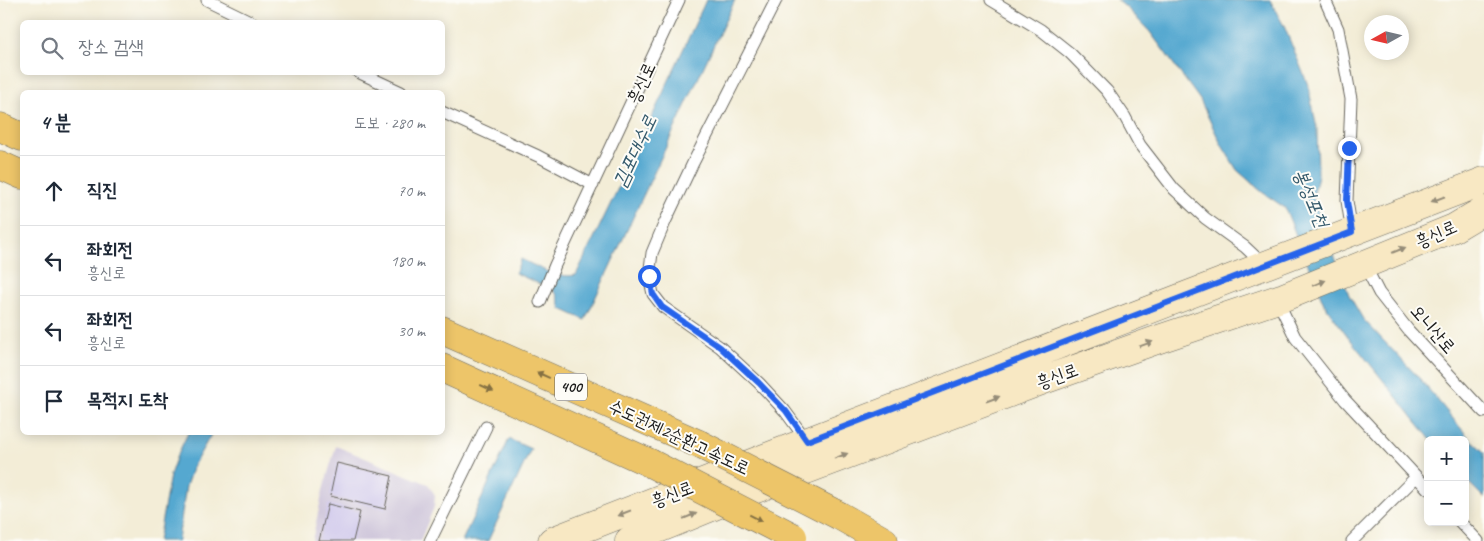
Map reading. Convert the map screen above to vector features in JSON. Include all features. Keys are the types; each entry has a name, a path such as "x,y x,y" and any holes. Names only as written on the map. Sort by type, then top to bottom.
{"highway":[{"path":"0,126 20,136"},
{"path":"0,165 20,174"},
{"name":"수도권제2순환고속도로","path":"445,331 700,444 840,516 884,541"},
{"name":"수도권제2순환고속도로","path":"445,369 650,463 797,539"}],"main road":[{"name":"흥신로","path":"552,541 1484,181"},
{"name":"흥신로","path":"628,541 757,489 1025,387 1281,298 1454,228 1484,210"}],"lane":[{"path":"207,0 248,20"},
{"name":"흥신로","path":"540,302 679,0"},
{"path":"776,0 692,163 652,253 649,276 653,294 662,307 720,347 759,383 786,411 807,441"},
{"path":"991,0 1041,30 1070,53 1107,91 1125,117 1140,145 1174,189 1205,218 1270,264"},
{"path":"1325,0 1338,29 1350,99 1346,234"},
{"path":"364,75 397,90"},
{"path":"445,113 538,156 593,185"},
{"name":"오니산로","path":"1359,266 1409,331 1484,412"},
{"path":"1281,298 1296,337 1346,400 1424,485"},
{"path":"430,541 486,427"},
{"path":"1352,541 1416,477"},
{"path":"1464,526 1478,541"}],"shaded area":[{"path":"336,446 428,484 435,495 434,507 420,541 312,541 323,490"}],"water":[{"path":"706,0 735,0 585,320 561,309 557,295 553,290 515,273 521,259 555,274 576,275"},
{"name":"봉성포천","path":"1117,0 1270,0 1284,26 1308,85 1317,129 1318,175 1313,198 1349,295 1363,319 1421,380 1467,436 1428,436 1349,338 1324,304 1285,208 1262,192 1237,170 1221,144 1200,100 1150,32"},
{"path":"187,435 211,435 193,466 186,486 178,541 158,541 170,475"},
{"path":"1469,438 1484,452 1484,498 1469,483"},
{"path":"509,439 531,449 488,541 462,541"}],"building":[{"path":"337,463 392,476 385,509 330,496"},
{"path":"328,504 360,512 353,541 319,541"}],"route":[{"path":"649,276 653,294 662,307 720,347 759,383 786,411 807,441 1352,232 1347,201 1349,148"}],"water label":[{"name":"김포대수로","path":"635,151"}]}
